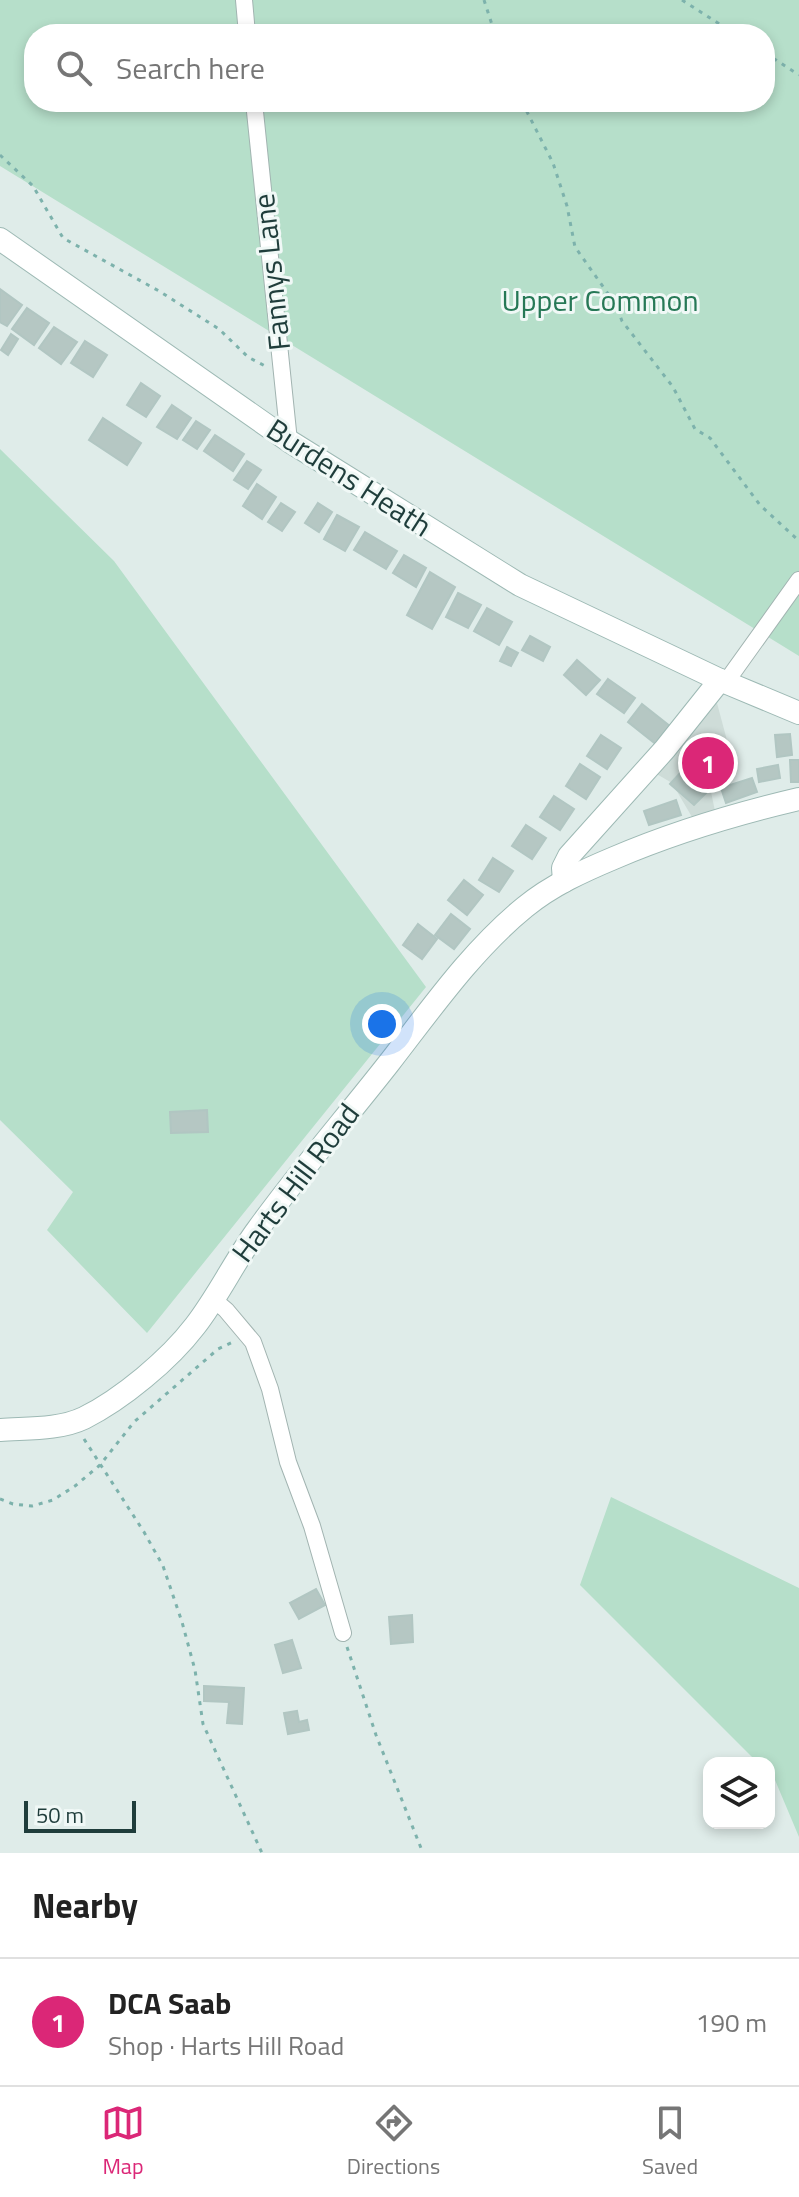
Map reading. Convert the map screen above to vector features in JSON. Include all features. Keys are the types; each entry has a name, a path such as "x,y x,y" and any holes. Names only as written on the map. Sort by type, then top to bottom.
{"street":[{"path":"244,0 246,24"},
{"name":"Fannys Lane","path":"255,112 289,441"},
{"name":"Burdens Heath","path":"0,239 289,441 520,585 723,681 799,713"},
{"path":"564,881 563,868 569,856 723,681 799,580"},
{"name":"Harts Hill Road","path":"0,1430 73,1422 103,1407 145,1375 195,1326 258,1228 475,956 516,915 545,892 637,848 692,827 799,799"},
{"path":"213,1299 253,1342 343,1633"}],"path":[{"path":"484,0 492,24"},
{"path":"682,0 719,24"},
{"path":"775,59 799,75"},
{"path":"527,112 553,163 567,206 575,247 616,305 622,321 673,387 695,429 710,438 760,505 799,541"},
{"path":"0,155 33,186 63,238 159,291 219,329 248,357 283,375"},
{"path":"0,1499 32,1506 53,1500 100,1465 134,1422 218,1349 235,1341 253,1342"},
{"path":"73,1422 163,1566 195,1670 203,1724 262,1853"},
{"path":"343,1633 376,1735 423,1853"}],"shaded area":[{"path":"717,703 733,763 726,765 726,772 710,787 715,811 692,817 672,783 655,773"}],"green space":[{"name":"Upper Common","path":"0,0 799,0 799,656 0,166"},
{"path":"0,449 114,561 426,987 147,1333 47,1230 73,1192 0,1120"},
{"path":"611,1497 799,1588 799,1837 775,1780 775,1757 752,1757 580,1585"}],"building":[{"path":"0,289 22,305 7,326 0,322"},
{"path":"27,308 49,323 34,345 12,329"},
{"path":"54,327 77,342 61,364 39,348"},
{"path":"11,334 18,339 8,355 1,350"},
{"path":"85,341 107,355 93,377 71,363"},
{"path":"141,383 160,396 146,417 127,405"},
{"path":"172,405 191,418 177,439 157,427"},
{"path":"103,418 141,443 127,465 89,440"},
{"path":"196,421 210,430 197,449 183,440"},
{"path":"215,435 244,454 233,471 204,451"},
{"path":"247,461 261,470 248,489 234,480"},
{"path":"257,484 276,497 262,519 243,506"},
{"path":"281,503 295,512 282,531 268,522"},
{"path":"318,503 332,512 319,532 305,523"},
{"path":"337,515 359,527 345,551 324,539"},
{"path":"365,532 397,551 386,569 354,550"},
{"path":"404,555 426,568 416,587 393,573"},
{"path":"430,572 455,587 432,629 407,615"},
{"path":"458,593 481,605 468,628 446,617"},
{"path":"487,608 512,622 499,645 474,631"},
{"path":"530,636 550,647 543,661 522,650"},
{"path":"507,647 518,653 511,666 500,661"},
{"path":"577,660 600,680 586,695 564,675"},
{"path":"608,679 635,698 624,713 597,694"},
{"path":"642,704 671,727 657,745 628,722"},
{"path":"790,734 792,755 777,757 775,735"},
{"path":"601,735 621,748 607,769 587,756"},
{"path":"700,741 728,766 708,789 686,769 696,759 689,753"},
{"path":"790,760 799,760 799,782 791,782"},
{"path":"580,764 600,777 586,799 566,786"},
{"path":"778,765 780,778 759,782 757,769"},
{"path":"683,770 707,792 694,805 670,784"},
{"path":"752,778 757,792 726,803 721,788"},
{"path":"554,796 574,809 560,830 540,817"},
{"path":"676,800 681,815 649,825 644,811"},
{"path":"526,825 546,838 532,859 512,846"},
{"path":"493,858 513,871 499,892 479,880"},
{"path":"464,880 483,895 467,915 448,900"},
{"path":"451,914 470,929 454,949 435,935"},
{"path":"418,924 437,939 422,959 403,945"},
{"path":"207,1110 208,1132 171,1133 170,1112"},
{"path":"316,1589 325,1605 299,1619 290,1603"},
{"path":"412,1615 413,1642 391,1644 389,1617"},
{"path":"292,1640 301,1668 283,1673 275,1645"},
{"path":"204,1686 244,1688 242,1724 227,1723 229,1702 204,1701"},
{"path":"297,1711 299,1722 307,1720 309,1730 288,1734 284,1713"}],"place":[{"name":"DCA Saab","path":"708,763"}]}
